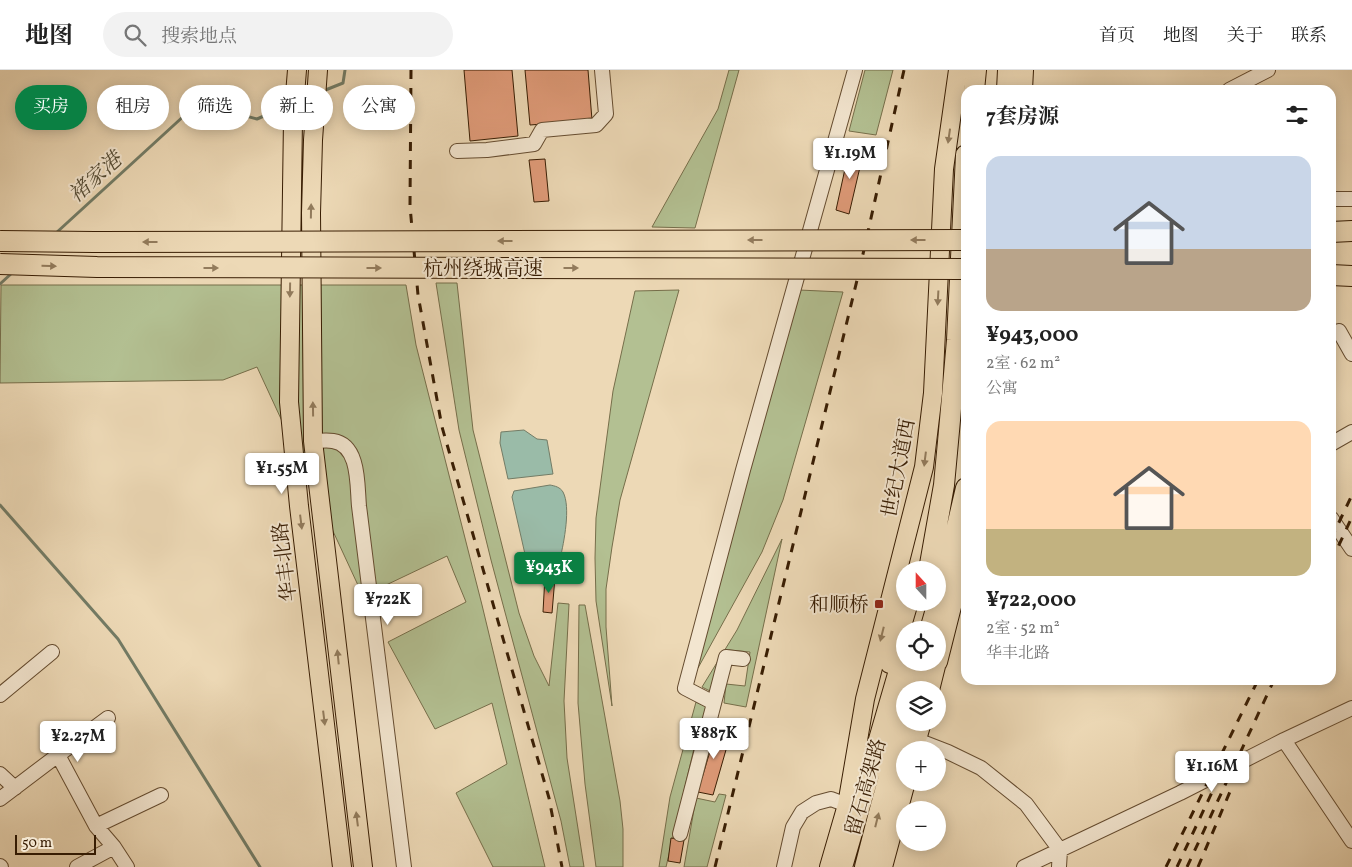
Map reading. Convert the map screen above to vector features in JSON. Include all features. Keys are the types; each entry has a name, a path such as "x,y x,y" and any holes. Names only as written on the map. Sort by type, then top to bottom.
{"highway":[{"path":"974,85 976,70"},
{"path":"1007,85 1008,70"},
{"path":"1336,232 1352,232"},
{"name":"杭州绕城高速","path":"0,241 961,240"},
{"path":"1336,240 1352,240"},
{"path":"931,561 944,485 957,340 961,258"},
{"name":"杭州绕城高速","path":"0,264 97,268 961,269"},
{"path":"1336,266 1352,265"},
{"path":"1336,275 1352,276"},
{"path":"921,561 944,485"},
{"path":"933,621 961,509"},
{"path":"848,805 905,611"},
{"name":"留石高架路","path":"842,867 899,671"},
{"name":"留石高架路","path":"866,867 902,731"}],"main road":[{"path":"318,70 311,213 313,441 363,867"},
{"name":"世纪大道西","path":"829,867 848,805 865,699 924,467 933,393 944,169 958,70"},
{"path":"1023,85 1024,70"},
{"name":"华丰北路","path":"297,73 293,119 289,402 299,506 342,867"},
{"path":"946,628 961,570"},
{"path":"883,867 904,791"}],"street":[{"path":"456,151 487,150 534,144 542,130 596,125 606,114 602,70"},
{"path":"714,703 685,688 748,452 855,70"},
{"path":"1239,85 1268,70"},
{"path":"1336,199 1352,199"},
{"path":"1336,333 1339,332 1352,354"},
{"path":"1336,441 1352,432"},
{"path":"313,441 334,441 346,448 355,460 359,506 404,867"},
{"path":"1336,525 1352,549"},
{"path":"0,694 52,652"},
{"path":"680,834 726,657 743,659"},
{"path":"1024,867 1352,708"},
{"path":"0,798 108,718"},
{"path":"1284,740 1352,841"},
{"path":"946,752 981,768 1026,804 1060,850 1059,867"},
{"path":"58,755 96,826 114,846 127,867"},
{"path":"0,774 15,788"},
{"path":"96,826 161,795"},
{"path":"784,867 793,827 802,812 816,803 831,800 848,805"},
{"path":"77,867 114,846"}],"shaded area":[{"path":"729,70 739,70 695,228 652,227 718,109"},
{"path":"865,70 893,70 876,135 849,131"},
{"path":"436,283 457,283 473,430 519,613 534,656 549,686 558,603 569,604 564,701 567,758 584,867 570,867 561,821 491,560 459,430"},
{"path":"1,285 406,285 416,345 482,605 545,867 493,867 456,793 507,764 492,703 435,729 388,642 466,602 447,556 363,596 257,367 223,380 0,383"},
{"path":"679,290 620,500 612,547 606,589 606,627 612,706 596,601 595,558 596,518 613,391 635,291"},
{"path":"799,290 843,292 783,500 762,552 698,668 697,661"},
{"path":"524,430 537,439 547,440 553,474 508,479 500,443 501,432"},
{"path":"550,485 560,489 565,498 567,515 560,559 535,565 527,563 512,497 514,491"},
{"path":"782,539 746,707 724,703 726,684 745,686 750,652 729,650 712,692 702,687 737,630"},
{"path":"579,605 585,605 620,801 623,829 623,867 596,867 585,784 578,703"},
{"path":"696,702 707,707 696,740 666,867 659,867 670,797"},
{"path":"719,794 726,795 707,867 684,867 696,798 715,802"}],"building":[{"path":"464,70 512,70 518,136 470,141"},
{"path":"525,70 588,70 592,120 530,125"},
{"path":"850,146 864,150 849,214 836,210"},
{"path":"545,159 549,201 534,202 529,160"},
{"path":"545,576 555,577 552,613 543,612"},
{"path":"711,724 732,729 713,795 693,791 696,778 702,778 714,738 709,736"},
{"path":"671,838 684,840 680,863 668,861"}],"waterway":[{"name":"褚家港","path":"333,87 343,83 345,70"},
{"name":"褚家港","path":"56,233 198,103 257,119 261,117"},
{"name":"褚家港","path":"0,284 12,273"},
{"path":"0,505 118,639 260,867"}],"railway":[{"path":"411,70 410,206 418,295 442,427 549,798 562,867"},
{"path":"715,867 859,272 904,70"},
{"path":"1336,529 1352,495"},
{"path":"1336,551 1352,517"},
{"path":"1166,867 1256,685"},
{"path":"1187,867 1272,685"},
{"path":"1198,867 1232,787"},
{"path":"1177,867 1214,788"}],"place":[{"name":"和顺桥","path":"879,604"}]}
